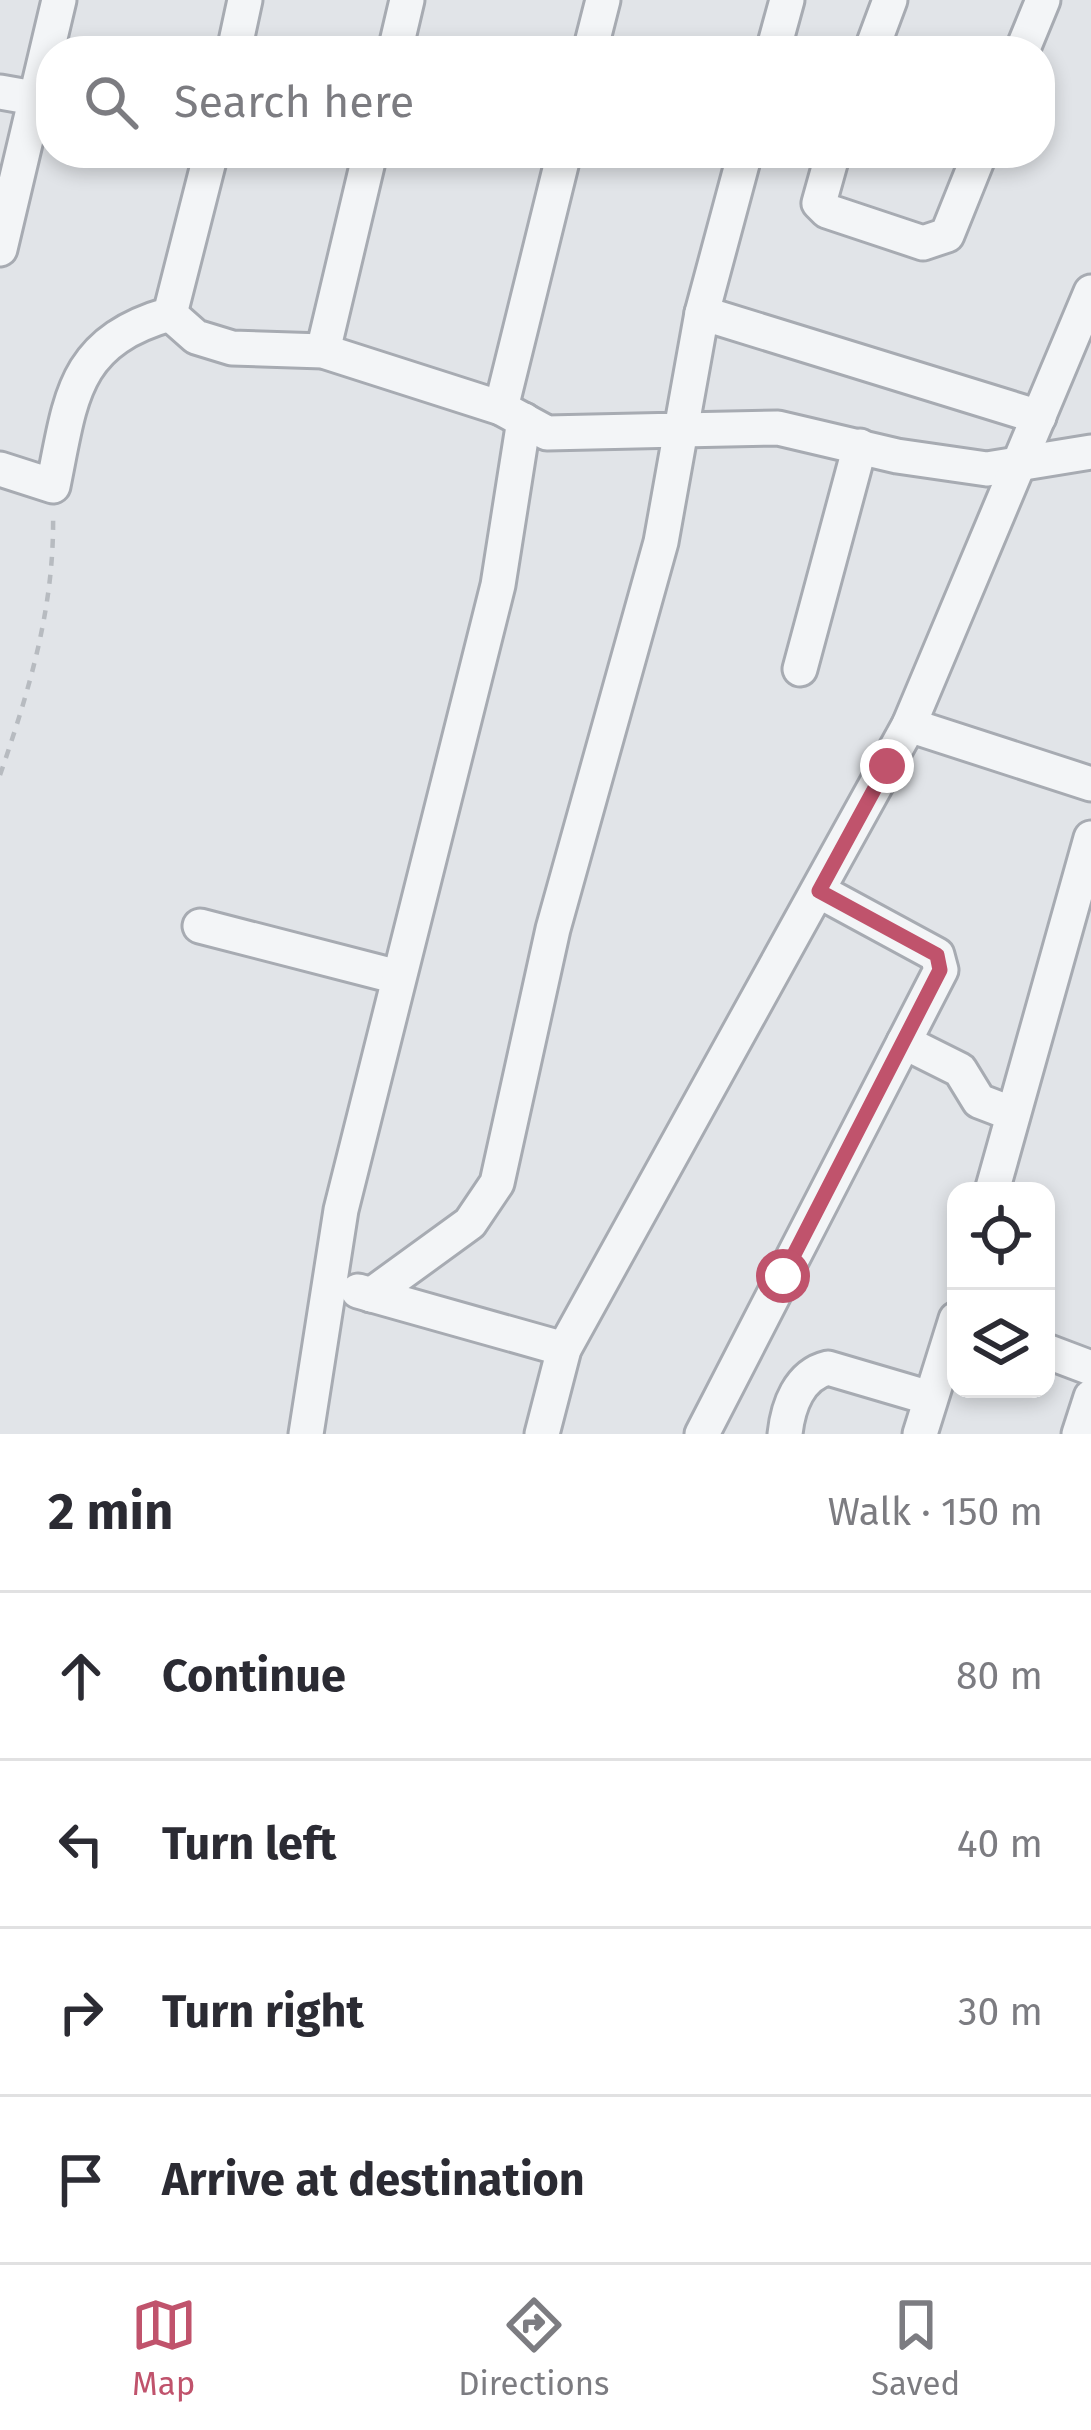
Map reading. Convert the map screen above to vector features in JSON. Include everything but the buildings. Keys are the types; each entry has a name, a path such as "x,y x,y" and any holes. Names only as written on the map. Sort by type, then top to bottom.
{"street":[{"path":"53,36 59,0"},
{"path":"237,36 245,0"},
{"path":"399,36 407,0"},
{"path":"594,36 603,0"},
{"path":"777,36 788,0"},
{"path":"877,36 890,0"},
{"path":"1028,36 1043,0"},
{"path":"0,92 36,99"},
{"path":"0,249 36,124"},
{"path":"170,314 207,168"},
{"path":"323,351 366,168"},
{"path":"306,1434 349,1172 498,585 512,414 562,168"},
{"path":"371,1295 470,1223 497,1183 553,929 662,542 702,313 741,168"},
{"path":"828,168 818,194 827,211 923,243 947,235 974,168"},
{"path":"542,1434 564,1349 700,1095 909,725 1091,292"},
{"path":"702,313 1039,417"},
{"path":"170,314 196,337 232,348 323,351 512,414 548,433 778,428 950,466 1019,467 1091,452"},
{"path":"0,470 53,486 75,382 98,352 133,325 170,314"},
{"path":"800,669 860,446"},
{"path":"909,725 1091,784"},
{"path":"994,1182 1090,842"},
{"path":"702,1434 940,970 937,955 819,891"},
{"path":"200,926 398,976"},
{"path":"904,1042 959,1070 979,1101 1013,1114"},
{"path":"330,1283 564,1349"},
{"path":"920,1434 947,1346"},
{"path":"1055,1354 1091,1368"},
{"path":"785,1434 803,1380 828,1368 930,1398"},
{"path":"1079,1434 1091,1397"}],"path":[{"path":"0,775 29,690 52,582 53,486"}],"route":[{"path":"783,1276 940,970 937,955 819,891 887,766"}]}
